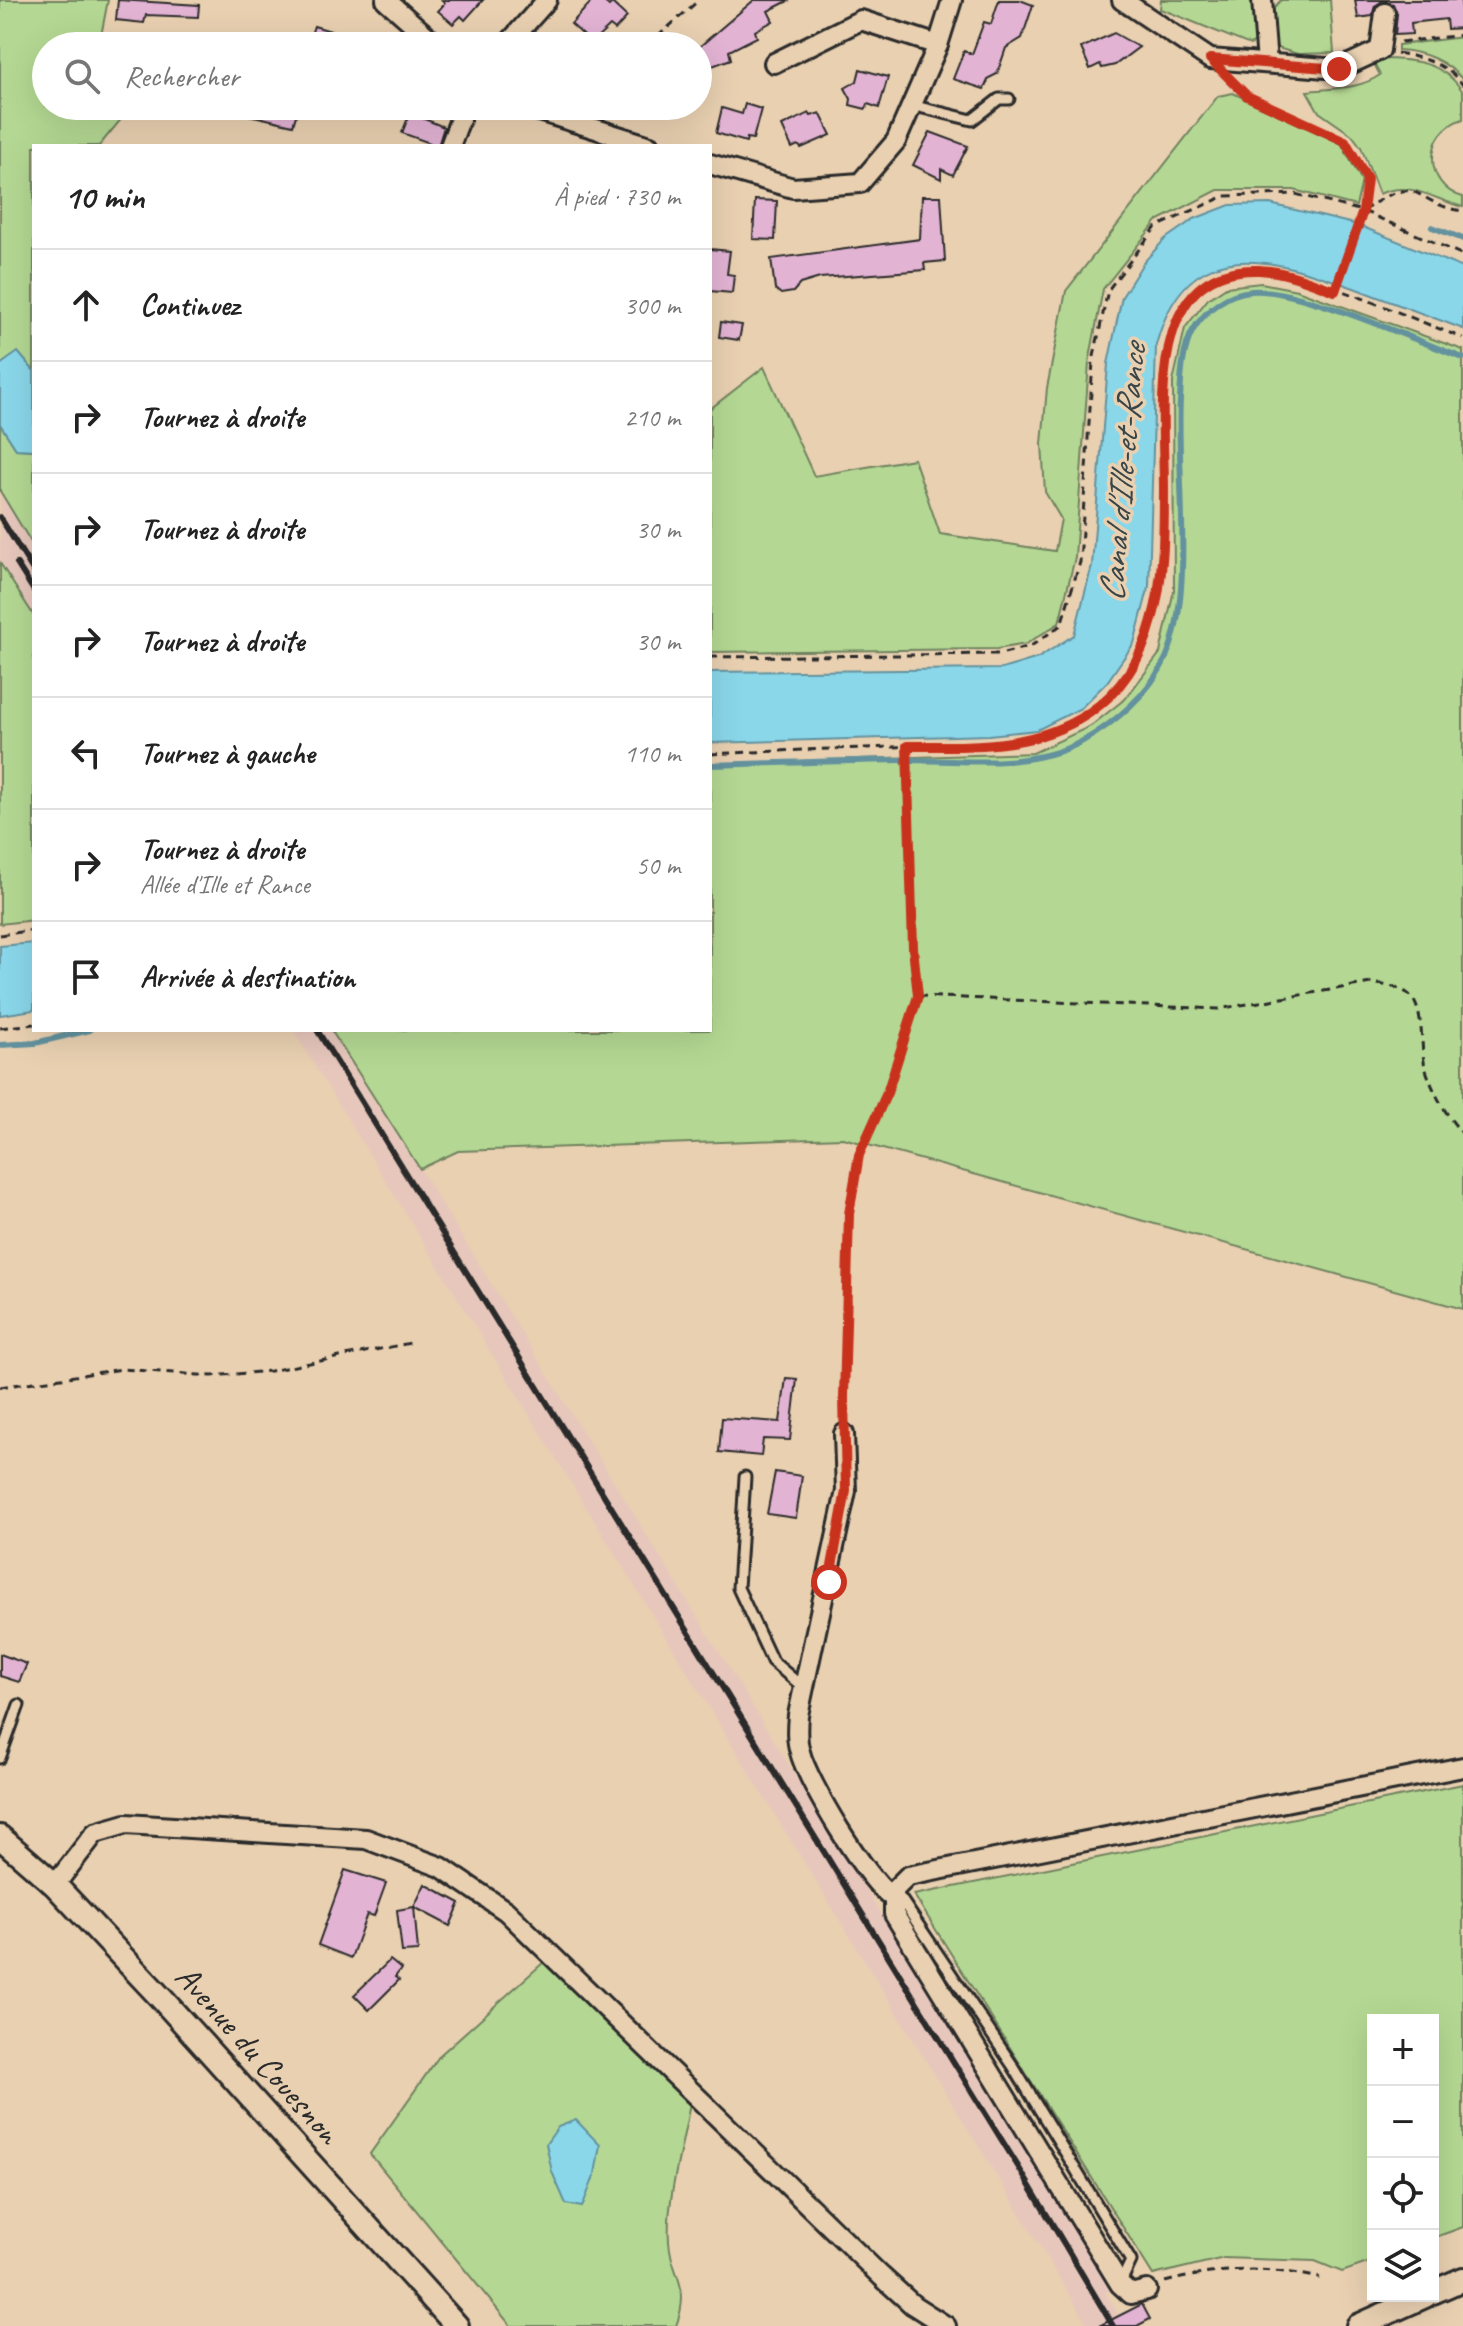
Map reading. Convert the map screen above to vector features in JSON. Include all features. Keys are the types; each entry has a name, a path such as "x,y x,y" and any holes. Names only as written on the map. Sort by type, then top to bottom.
{"street":[{"path":"386,0 422,32"},
{"path":"518,32 547,0"},
{"path":"712,165 793,188 860,183 896,141 938,45 952,0"},
{"path":"1122,0 1210,59 1339,69 1381,47 1385,13"},
{"path":"1262,0 1267,63"},
{"path":"774,63 861,20 938,45"},
{"path":"451,144 460,120"},
{"path":"567,120 644,144"},
{"path":"844,1434 846,1491 797,1728 803,1762 858,1859 883,1891 892,1897"},
{"path":"1147,2290 1131,2294 1120,2284 894,1914 892,1897 900,1881 908,1876 1463,1767"},
{"path":"55,1885 95,1833 126,1824 366,1839 441,1867 506,1911 881,2276 913,2305 946,2326"},
{"name":"Avenue du Couesnon","path":"0,1837 55,1885 161,1998 457,2326"},
{"path":"1439,2289 1463,2279"},
{"path":"1358,2326 1412,2302"}],"lane":[{"path":"911,105 972,120 999,99 1009,99"},
{"path":"745,1477 738,1588 772,1661 805,1689"},
{"path":"0,1758 19,1705"}],"path":[{"path":"663,32 699,0"},
{"path":"1381,47 1463,35"},
{"path":"1381,47 1437,63 1453,72 1463,85"},
{"path":"1210,59 1247,96 1345,141 1367,179 1363,211 1336,288"},
{"path":"1363,211 1390,192 1411,191 1463,211"},
{"path":"712,657 1000,654 1031,646 1061,625 1080,562 1093,361 1108,290 1156,227 1225,196 1295,194 1363,211 1463,255"},
{"path":"712,754 984,745 1040,736 1089,712 1116,689 1144,646 1158,588 1164,492 1163,389 1174,324 1204,284 1243,271 1297,277 1336,288 1463,338"},
{"path":"844,1434 849,1214 859,1155 887,1093 918,996 913,948 907,746"},
{"path":"0,935 32,930"},
{"path":"918,996 1218,1009 1371,983 1395,988 1409,994 1417,1007 1426,1068 1442,1108 1463,1134"},
{"path":"0,1028 32,1024"},
{"path":"0,1387 122,1369 212,1376 270,1371 415,1342"},
{"path":"1147,2290 1215,2271 1272,2270 1320,2278"}],"shaded area":[{"path":"0,491 32,544 32,613 0,563"},
{"path":"294,1032 332,1032 1113,2288 1105,2293 1126,2326 1089,2326"}],"green space":[{"path":"0,0 108,0 102,32 32,32 32,120 120,120 101,144 32,144 32,369 18,353 0,365"},
{"path":"1161,0 1252,0 1256,42 1250,45 1160,9"},
{"path":"1281,0 1330,0 1334,53 1298,54 1274,47 1269,13"},
{"path":"1463,37 1463,80 1450,67 1434,58 1398,50 1398,45"},
{"path":"1379,59 1426,64 1446,74 1463,92 1463,119 1450,125 1440,135 1433,158 1440,182 1463,197 1463,207 1411,190 1391,190 1379,194 1361,147 1352,135 1319,112 1307,91 1345,88 1372,80 1380,75 1374,64"},
{"path":"1233,93 1341,143 1362,181 1356,206 1294,190 1218,190 1157,221 1103,289 1089,363 1075,557 1059,623 1026,644 997,649 712,652 712,407 764,367 814,476 914,459 940,534 1055,551 1061,519 1045,492 1042,444 1047,388 1066,291 1218,96"},
{"path":"1261,283 1297,290 1463,350 1463,1309 843,1138 458,1151 420,1169 332,1032 712,1032 712,764 1033,753 1091,726 1126,698 1160,653 1174,590 1173,382 1185,328 1208,299 1226,287"},
{"path":"0,424 16,449 32,450 32,544 0,491"},
{"path":"0,563 32,613 32,920 0,924"},
{"path":"1463,1784 1463,2227 1439,2236 1439,2014 1367,2014 1367,2263 1342,2272 1315,2261 1224,2258 1153,2275 914,1895"},
{"path":"545,1961 690,2103 672,2190 669,2225 671,2254 682,2300 676,2326 511,2326 370,2154 440,2055"}],"water":[{"name":"Canal d'Ille-et-Rance","path":"1270,204 1358,225 1463,268 1463,329 1292,268 1235,262 1210,269 1188,284 1170,309 1156,345 1149,586 1134,643 1107,682 1081,708 1037,730 989,735 712,743 712,672 1002,669 1038,658 1074,635 1092,565 1108,364 1122,297 1143,263 1165,239 1194,219 1230,205"},
{"path":"18,352 32,369 32,450 16,449 0,424 0,365"},
{"path":"32,943 32,1010 0,1015 0,946"},
{"path":"576,2120 600,2145 595,2174 582,2207 566,2204 552,2172 546,2144 558,2127"}],"building":[{"path":"118,0 199,5 198,17 146,15 144,23 116,20"},
{"path":"442,0 483,0 465,20 461,16 453,24 438,11 445,3"},
{"path":"593,0 602,0 609,6 612,3 627,17 615,30 610,26 604,32 580,32 571,24"},
{"path":"754,0 790,0 768,11 773,21 755,31 757,37 729,51 731,59 712,66 712,36"},
{"path":"999,0 1020,0 1033,5 1022,38 1006,48 997,74 989,78 984,89 953,79 964,51 972,54 984,22 991,24"},
{"path":"1355,0 1461,0 1463,28 1447,29 1446,19 1411,23 1412,34 1395,35 1397,14 1393,4 1381,2 1375,6 1372,16 1358,18"},
{"path":"314,26 334,32 312,32"},
{"path":"1114,33 1139,47 1115,65 1102,68 1100,64 1090,69 1081,48"},
{"path":"860,69 888,77 879,108 868,104 866,109 850,105 851,99 845,88 857,81"},
{"path":"745,104 761,109 753,139 747,138 746,142 716,133 722,108 742,114"},
{"path":"809,113 811,116 820,113 831,135 801,148 798,145 792,148 782,126"},
{"path":"271,120 295,120 293,125"},
{"path":"407,120 427,120 444,127 439,144 402,133"},
{"path":"930,132 968,146 953,175 941,169 941,179 913,165"},
{"path":"922,196 941,196 945,261 924,263 925,270 820,278 800,284 793,292 781,294 775,289 771,259 920,239"},
{"path":"755,200 777,201 775,240 753,239"},
{"path":"712,249 730,251 727,274 734,275 732,293 712,291"},
{"path":"721,322 742,325 739,340 719,337"},
{"path":"786,1378 797,1379 790,1440 763,1439 761,1456 719,1452 722,1418 780,1422"},
{"path":"775,1472 802,1476 796,1518 767,1514"},
{"path":"0,1654 27,1664 19,1682 0,1676"},
{"path":"345,1870 386,1883 374,1916 367,1914 351,1958 318,1945"},
{"path":"425,1884 460,1903 450,1926 414,1907"},
{"path":"414,1907 418,1951 402,1952 397,1910"},
{"path":"390,1960 401,1969 395,1977 399,1980 369,2010 354,1995"},
{"path":"1142,2304 1150,2319 1137,2326 1099,2326"}],"waterway":[{"path":"1432,227 1463,239"},
{"path":"712,765 903,760 994,762 1039,757 1081,742 1130,706 1150,684 1166,658 1180,601 1182,532 1179,430 1184,355 1198,322 1226,299 1251,291 1296,297 1356,316 1463,358"},
{"path":"0,1045 35,1043 82,1032"}],"railway":[{"path":"0,517 32,569"},
{"path":"17,564 32,588"},
{"path":"318,1032 1019,2168 1113,2326"}],"route":[{"path":"829,1582 846,1491 845,1287 849,1214 859,1155 887,1093 918,996 913,948 907,746 984,745 1040,736 1064,727 1089,712 1116,689 1132,670 1144,646 1158,588 1164,492 1163,389 1167,348 1174,324 1204,284 1243,271 1261,270 1297,277 1335,291 1363,211 1367,179 1345,141 1247,96 1210,59 1339,69"}]}
